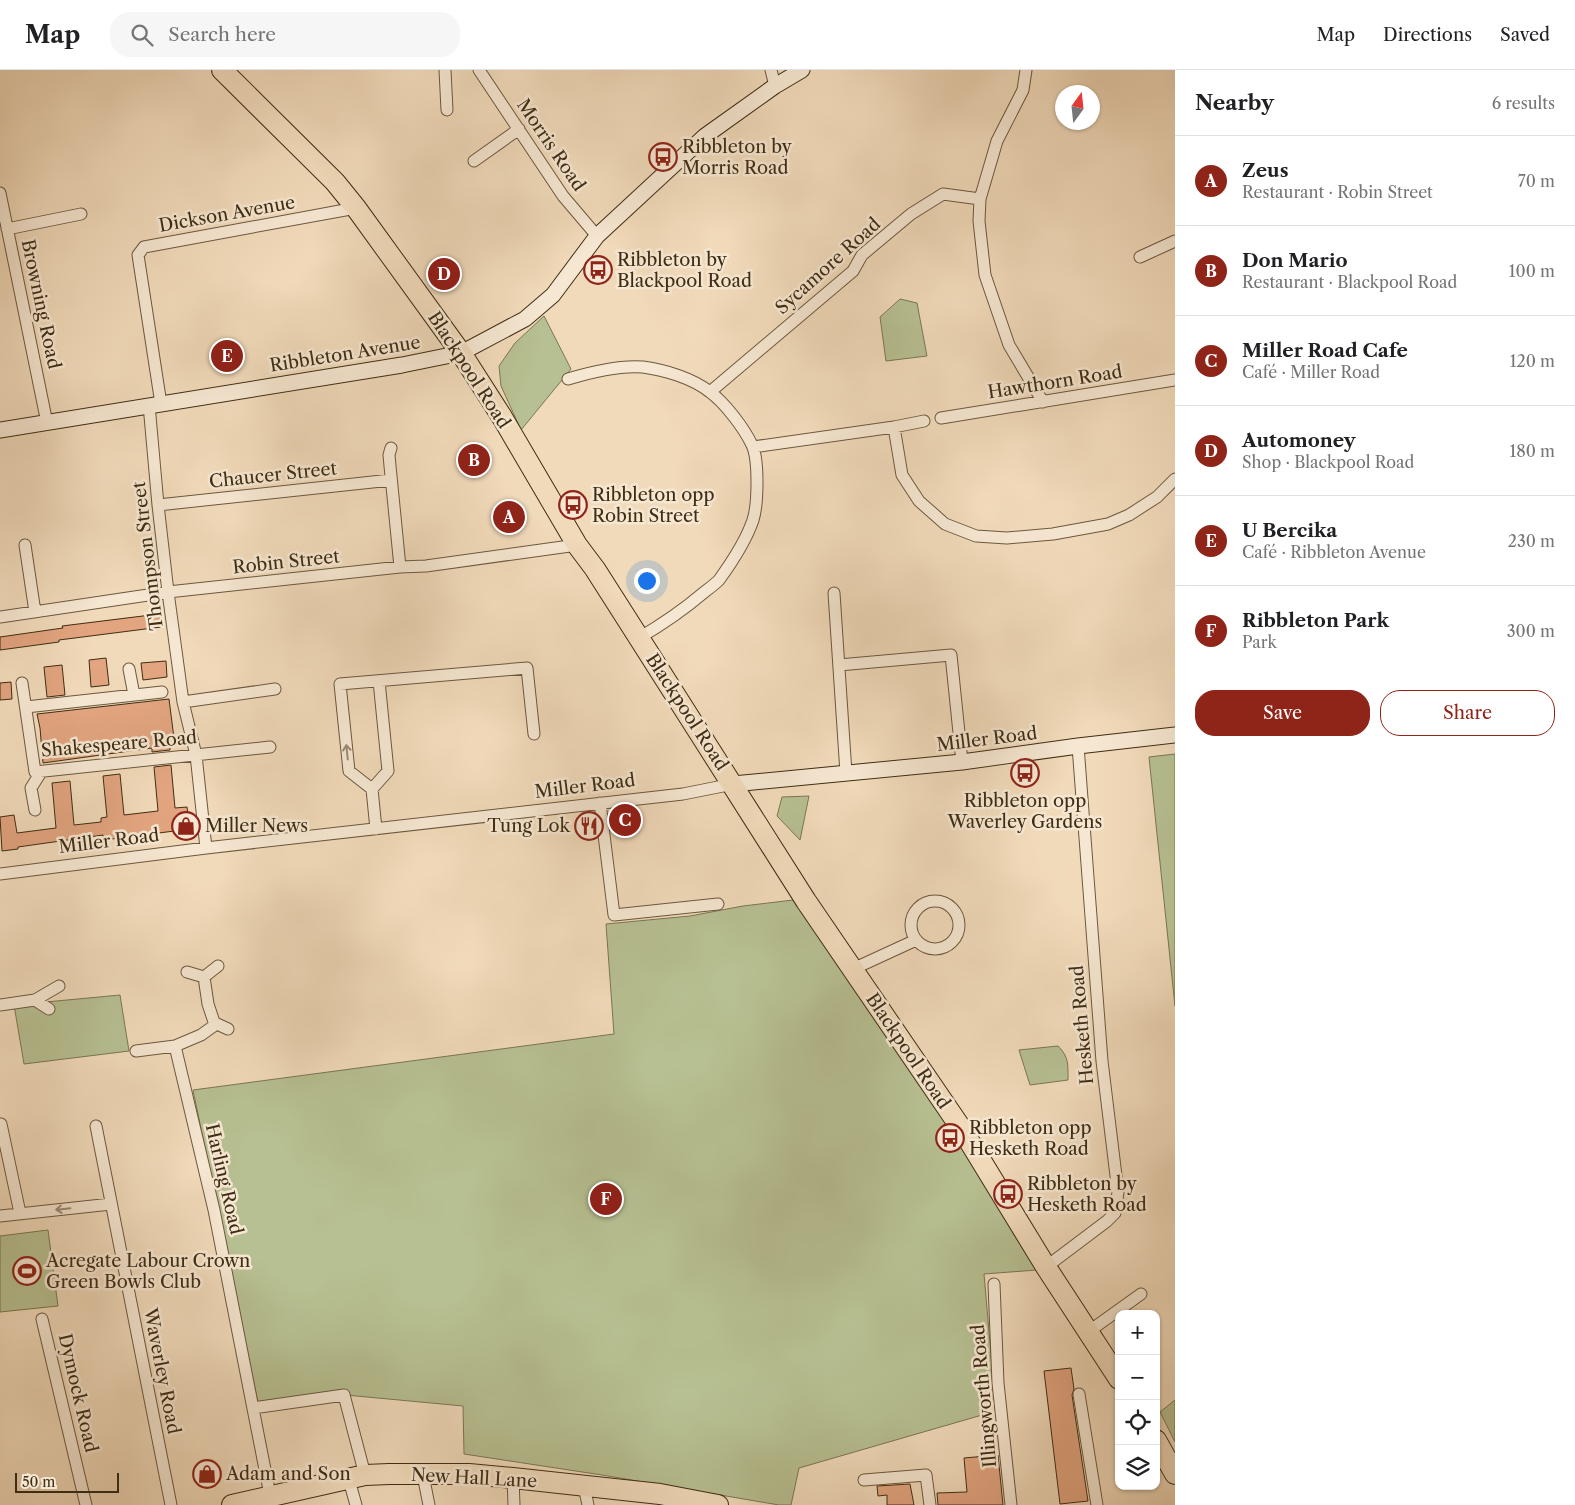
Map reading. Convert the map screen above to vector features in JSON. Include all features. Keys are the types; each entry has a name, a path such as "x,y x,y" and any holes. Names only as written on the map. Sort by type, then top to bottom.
{"highway":[{"name":"Blackpool Road","path":"222,70 335,182 462,353 577,545 640,638 806,900 963,1131 1046,1267 1115,1373"},
{"path":"1159,1445 1175,1474"},
{"name":"New Hall Lane","path":"232,1505 271,1501 357,1478 389,1474 469,1474 513,1478 586,1495 660,1494 681,1502 718,1505"}],"main road":[{"name":"Ribbleton Avenue","path":"0,430 462,353 525,319 553,295 597,236 705,136 775,86 802,70"},
{"name":"Miller Road","path":"733,784 962,762 1078,746 1175,736"}],"street":[{"path":"445,70 447,110"},
{"name":"Morris Road","path":"479,70 563,196 597,236"},
{"path":"771,70 775,86"},
{"path":"1026,70 1023,90 997,142 980,199 979,221 985,275 1009,345 1043,402"},
{"path":"474,161 519,129"},
{"name":"Browning Road","path":"0,192 47,423"},
{"name":"Sycamore Road","path":"710,392 853,271 862,255 911,214 943,194 980,199"},
{"name":"Dickson Avenue","path":"155,405 138,255 144,246 356,208"},
{"path":"8,229 81,214"},
{"path":"1140,257 1175,241"},
{"path":"568,379 619,368 642,367 664,371 688,379 710,392 736,419 753,447 758,492 752,520 740,546 718,581 674,617 640,638"},
{"name":"Hawthorn Road","path":"941,418 1174,382"},
{"name":"Thompson Street","path":"155,405 158,505 168,592 183,702 196,755 206,848"},
{"path":"753,447 924,421"},
{"path":"894,427 902,475 919,501 945,524 976,536 1007,538 1053,534 1108,524 1129,515 1150,501 1175,480"},
{"path":"391,448 389,455 400,567"},
{"name":"Chaucer Street","path":"158,505 391,480"},
{"path":"25,545 35,612"},
{"name":"Robin Street","path":"0,617 168,592 434,565 577,545"},
{"path":"834,593 846,773"},
{"path":"839,664 951,656 962,762"},
{"path":"376,830 372,789 349,771 340,684 528,668 534,734"},
{"path":"129,669 134,695"},
{"path":"372,789 388,771 379,681"},
{"path":"22,683 26,707 162,692"},
{"path":"183,702 275,690"},
{"name":"Shakespeare Road","path":"26,707 35,772 270,747"},
{"name":"Hesketh Road","path":"1046,1267 1115,1213 1118,1192 1102,1061 1078,746"},
{"path":"35,810 31,788 41,772"},
{"name":"Miller Road","path":"0,874 206,848 683,794 733,784"},
{"path":"600,803 614,915 718,904"},
{"path":"932,900 951,906 959,921 959,930 955,939 940,949 924,947 916,940 911,933 910,925 911,916 916,909 924,902 932,900"},
{"path":"853,969 916,940"},
{"path":"204,978 218,966"},
{"path":"187,972 204,978"},
{"path":"204,978 209,1007 215,1023 228,1029"},
{"path":"0,1005 35,1000 59,986"},
{"path":"35,1000 49,1009"},
{"path":"136,1050 175,1046 202,1035 215,1023"},
{"name":"Harling Road","path":"175,1046 214,1210 271,1501"},
{"path":"1,1124 20,1214"},
{"name":"Waverley Road","path":"96,1126 171,1505"},
{"path":"0,1216 111,1204"},
{"name":"Illingworth Road","path":"994,1284 998,1383 1011,1505"},
{"path":"1088,1332 1141,1294"},
{"name":"Dymock Road","path":"42,1318 86,1505"},
{"path":"1078,1394 1097,1505"},
{"path":"253,1408 344,1395 357,1478 356,1505"},
{"path":"423,1474 429,1505"},
{"path":"864,1480 926,1475 930,1505"},
{"path":"513,1478 514,1505"}],"green space":[{"path":"900,299 917,303 927,356 886,361 880,317"},
{"path":"544,316 571,369 521,430 501,386 499,366 515,343"},
{"path":"1175,754 1175,1006 1149,757"},
{"path":"809,796 800,840 777,816 782,797"},
{"path":"793,900 870,1009 1013,1224 1037,1270 984,1274 994,1389 989,1413 799,1468 791,1505 779,1505 464,1454 463,1406 335,1394 258,1403 193,1090 614,1034 606,924 690,916 743,906"},
{"path":"120,995 129,1051 24,1064 14,1005"},
{"path":"1058,1046 1067,1061 1068,1080 1030,1085 1019,1050"},
{"name":"Acregate Labour Crown Green Bowls Club","path":"48,1230 58,1306 0,1312 0,1236"},
{"path":"1175,1400 1175,1442 1160,1412"}],"building":[{"path":"159,614 161,627 59,640 59,642 0,650 0,637 63,628 62,626"},
{"path":"106,658 109,685 91,687 89,660"},
{"path":"166,661 167,677 143,680 141,663"},
{"path":"62,665 65,695 47,697 44,667"},
{"path":"11,682 12,699 0,700 0,683"},
{"path":"169,699 175,746 170,746 170,750 152,752 152,748 43,763 37,714"},
{"path":"171,765 175,808 187,807 190,829 104,840 103,835 2,851 0,817 14,815 17,833 56,828 52,783 70,781 74,825 101,822 101,818 107,817 103,776 120,774 124,815 158,811 154,767"},
{"path":"1071,1368 1074,1389 1072,1395 1088,1501 1060,1504 1044,1371"},
{"path":"998,1455 1003,1505 938,1505 937,1493 967,1492 964,1458"},
{"path":"910,1484 914,1505 887,1505 887,1495 878,1496 877,1486"}],"place":[{"name":"Ribbleton by Morris Road","path":"663,157"},
{"name":"Ribbleton by Blackpool Road","path":"598,270"},
{"name":"Automoney","path":"444,274"},
{"name":"U Bercika","path":"227,356"},
{"name":"Don Mario","path":"474,460"},
{"name":"Ribbleton opp Robin Street","path":"573,505"},
{"name":"Zeus","path":"509,517"},
{"name":"Ribbleton opp Waverley Gardens","path":"1025,773"},
{"name":"Miller Road Cafe","path":"625,820"},
{"name":"Miller News","path":"186,826"},
{"name":"Tung Lok","path":"589,826"},
{"name":"Ribbleton opp Hesketh Road","path":"950,1138"},
{"name":"Ribbleton by Hesketh Road","path":"1008,1194"},
{"name":"Ribbleton Park","path":"606,1199"},
{"name":"Acregate Labour Crown Green Bowls Club","path":"27,1271"},
{"name":"Adam and Son","path":"207,1474"}]}
